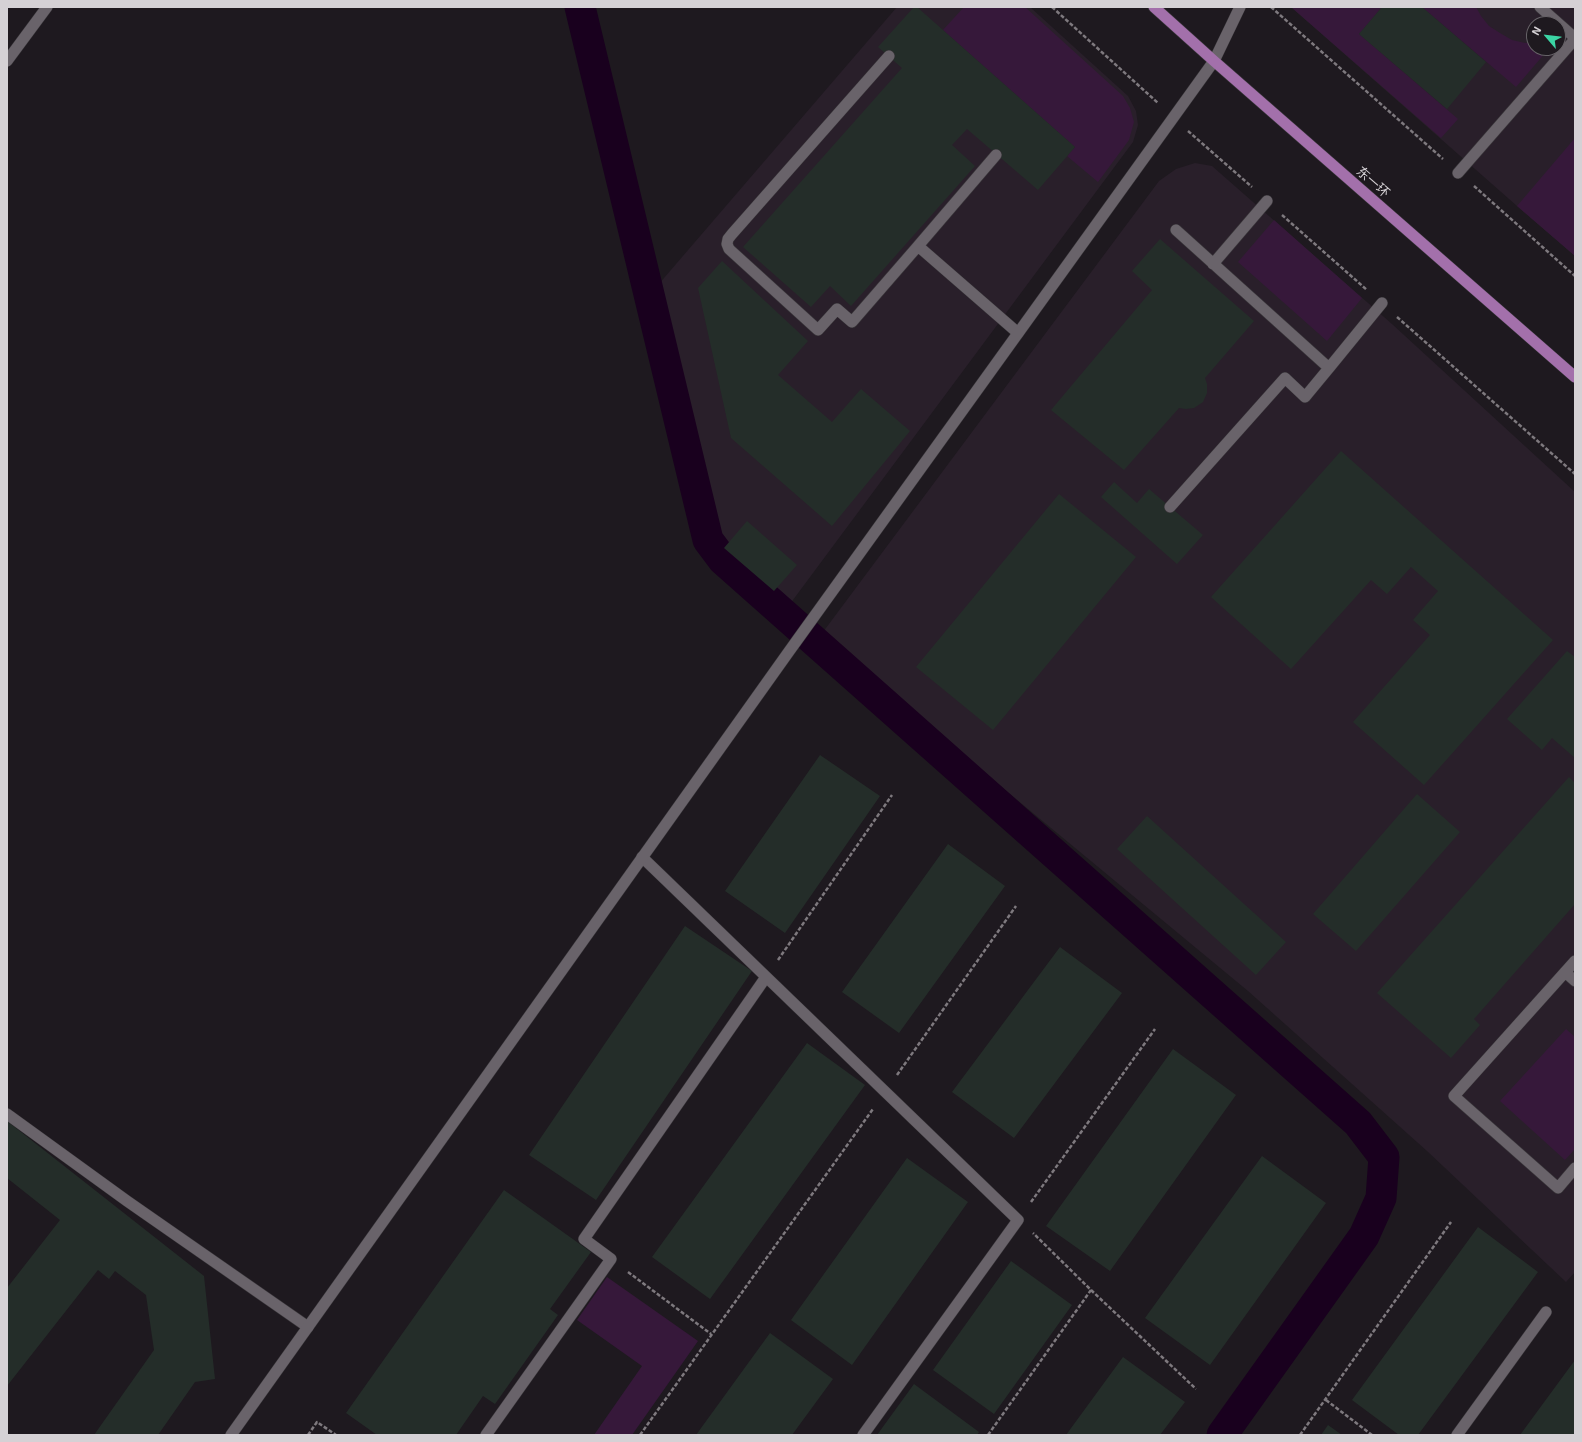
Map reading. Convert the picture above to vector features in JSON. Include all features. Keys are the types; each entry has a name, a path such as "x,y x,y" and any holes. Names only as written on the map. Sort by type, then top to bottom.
{"main road":[{"name":"东一环","path":"1154,7 1575,377"}],"street":[{"path":"7,61 47,7"},
{"path":"231,1435 824,602 1214,61 1240,7"},
{"path":"1458,172 1575,39 1540,7"},
{"path":"889,56 728,239 727,244 732,253 818,330 837,309 852,322 996,155"},
{"path":"1213,264 1267,201"},
{"path":"1176,230 1329,368"},
{"path":"918,246 1018,333"},
{"path":"1170,507 1285,378 1305,397 1382,303"},
{"path":"642,857 1018,1220 862,1435"},
{"path":"1575,961 1454,1096 1558,1188 1575,1168"},
{"path":"1565,972 1575,981"},
{"path":"486,1435 611,1260 584,1240 766,977"},
{"path":"7,1114 127,1201 308,1326"},
{"path":"1457,1435 1546,1312"}],"path":[{"path":"1052,7 1173,118 1575,474"},
{"path":"1271,7 1575,276"},
{"path":"766,977 892,795"},
{"path":"640,1435 1016,906"},
{"path":"1155,1029 1018,1220 1196,1389"},
{"path":"1300,1435 1451,1222"},
{"path":"611,1260 711,1334"},
{"path":"988,1435 1091,1290"},
{"path":"1326,1400 1372,1435"},
{"path":"308,1435 317,1422 336,1435"}],"shaded area":[{"path":"897,7 1030,7 1128,96 1136,111 1138,125 1133,142 790,604 720,543 658,285"},
{"path":"964,7 1025,7 1123,96 1130,108 1134,122 1129,140 1098,182 1067,156 1075,147 943,30"},
{"path":"1291,7 1575,7 1575,256 1517,206"},
{"path":"1291,7 1382,7 1359,34 1458,119 1441,138"},
{"path":"1422,7 1476,7 1489,26 1512,40 1526,43 1526,56 1543,56 1516,87"},
{"path":"1575,138 1575,256 1517,206"},
{"path":"1195,163 1212,166 1392,324 1575,492 1575,1272 1566,1282 1427,1151 1248,991 993,780 823,632 1159,181 1176,169"},
{"path":"1274,220 1362,298 1327,341 1238,262"},
{"path":"1566,1029 1575,1037 1575,1149 1565,1160 1500,1101"},
{"path":"607,1277 698,1341 632,1435 594,1435 642,1366 577,1320"}],"building":[{"path":"914,7 917,7 1075,147 1038,190 967,129 952,145 975,166 851,306 830,286 811,307 743,247 902,68 878,47"},
{"path":"1382,7 1422,7 1486,62 1447,109 1359,34"},
{"path":"1160,239 1254,321 1205,378 1207,393 1203,402 1194,408 1179,408 1124,470 1051,410 1152,290 1132,271"},
{"path":"722,261 808,341 778,375 832,422 861,389 910,431 832,526 731,438 698,288"},
{"path":"1341,451 1553,640 1424,785 1353,722 1430,635 1413,620 1438,591 1411,567 1387,594 1371,580 1291,669 1211,597"},
{"path":"1114,482 1137,503 1149,489 1203,535 1177,564 1101,497"},
{"path":"1059,494 1136,557 993,730 916,667"},
{"path":"747,521 797,565 774,591 724,548"},
{"path":"1567,651 1575,657 1575,758 1552,738 1542,750 1507,719"},
{"path":"820,755 880,796 785,933 725,891"},
{"path":"1569,777 1575,783 1575,904 1474,1019 1480,1025 1451,1058 1377,993"},
{"path":"1417,794 1460,832 1356,951 1313,914"},
{"path":"1147,816 1286,942 1256,975 1117,849"},
{"path":"948,844 1005,886 899,1033 842,992"},
{"path":"685,926 752,971 596,1200 529,1155"},
{"path":"1060,947 1122,993 1014,1138 952,1092"},
{"path":"807,1043 865,1085 710,1299 652,1257"},
{"path":"1173,1049 1236,1095 1110,1271 1046,1226"},
{"path":"7,1121 204,1276 215,1379 195,1382 158,1435 94,1435 154,1350 146,1295 115,1271 109,1279 98,1270 7,1386 7,1288 60,1220 7,1178"},
{"path":"1262,1156 1326,1203 1210,1365 1145,1318"},
{"path":"907,1158 968,1202 852,1365 791,1320"},
{"path":"504,1190 591,1252 550,1309 558,1315 495,1404 483,1396 456,1435 377,1435 346,1413"},
{"path":"1478,1227 1538,1272 1418,1435 1399,1435 1352,1400"},
{"path":"1011,1261 1072,1305 994,1414 933,1370"},
{"path":"770,1333 833,1379 792,1435 696,1435"},
{"path":"1123,1357 1185,1402 1160,1435 1066,1435"},
{"path":"1575,1360 1575,1435 1520,1435"},
{"path":"914,1384 979,1432 977,1435 877,1435"},
{"path":"1328,1425 1342,1435 1321,1435"}],"waterway":[{"path":"580,7 708,540 723,560 1358,1123 1384,1157 1381,1198 1364,1236 1222,1435"}]}
